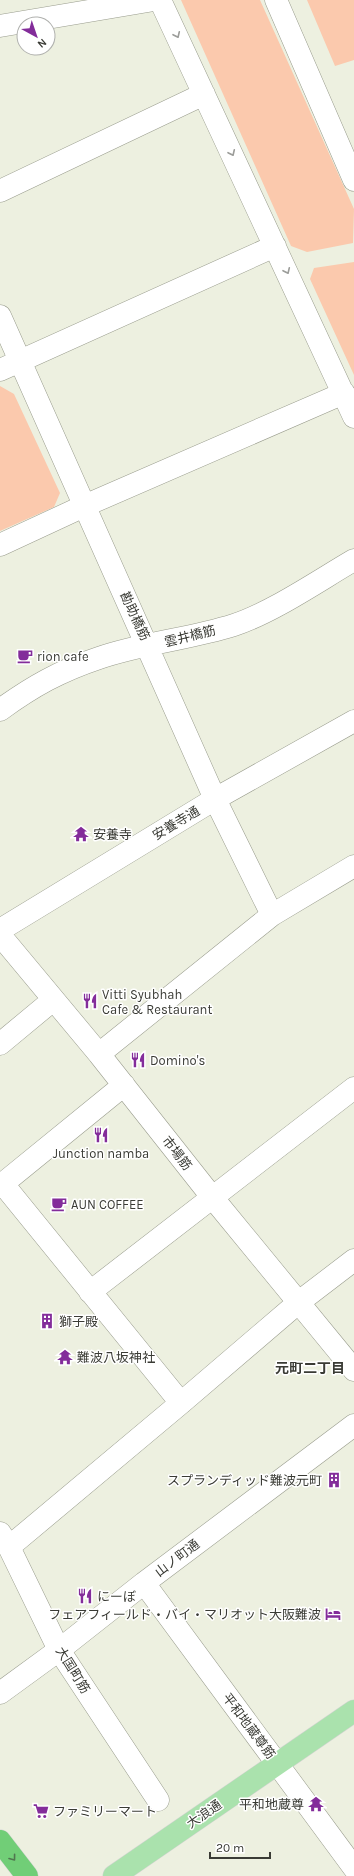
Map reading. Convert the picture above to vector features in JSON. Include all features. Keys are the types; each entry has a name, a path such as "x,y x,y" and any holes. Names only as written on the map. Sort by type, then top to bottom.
{"highway":[{"path":"0,1841 27,1876"}],"main road":[{"name":"大浪通","path":"114,1876 354,1711"}],"street":[{"path":"0,26 154,0"},
{"path":"160,0 354,416"},
{"path":"276,0 354,180"},
{"path":"0,191 204,94"},
{"path":"0,370 275,246"},
{"name":"勘助橋筋","path":"0,316 216,799 272,915"},
{"path":"0,545 84,506 344,393"},
{"name":"雲井橋筋","path":"0,710 30,688 57,673 100,657 235,624 271,607 354,560"},
{"name":"安養寺通","path":"0,930 216,799 354,721"},
{"path":"99,1054 272,915 354,866"},
{"name":"市場筋","path":"0,935 99,1054 212,1197 354,1370"},
{"path":"0,1044 53,1000"},
{"path":"124,1085 1,1185 181,1403"},
{"path":"90,1292 354,1088"},
{"path":"4,1540 181,1403 299,1302 354,1260"},
{"name":"山ノ町通","path":"0,1693 59,1650 144,1583 354,1425"},
{"name":"大国町筋","path":"4,1540 59,1650 158,1800"},
{"name":"平和地蔵尊筋","path":"144,1583 354,1868"}],"shaded area":[{"path":"181,0 260,0 354,209 353,243 307,252 291,246"},
{"path":"307,0 354,0 354,60 335,66"},
{"path":"354,262 354,375 310,279 314,268"},
{"path":"0,386 14,394 60,493 54,507 0,531"}],"place":[{"name":"rion cafe","path":"25,656"},
{"name":"安養寺","path":"81,834"},
{"name":"Vitti Syubhah Cafe & Restaurant","path":"90,1001"},
{"name":"Domino's","path":"138,1060"},
{"name":"Junction namba","path":"101,1135"},
{"name":"AUN COFFEE","path":"59,1204"},
{"name":"獅子殿","path":"47,1321"},
{"name":"難波八坂神社","path":"65,1357"},
{"name":"スプランディッド難波元町","path":"334,1480"},
{"name":"にーぼ","path":"85,1596"},
{"name":"フェアフィールド・バイ・マリオット大阪難波","path":"333,1614"},
{"name":"平和地蔵尊","path":"316,1804"},
{"name":"ファミリーマート","path":"41,1811"}],"district":[{"name":"元町二丁目","path":"310,1368"}]}
